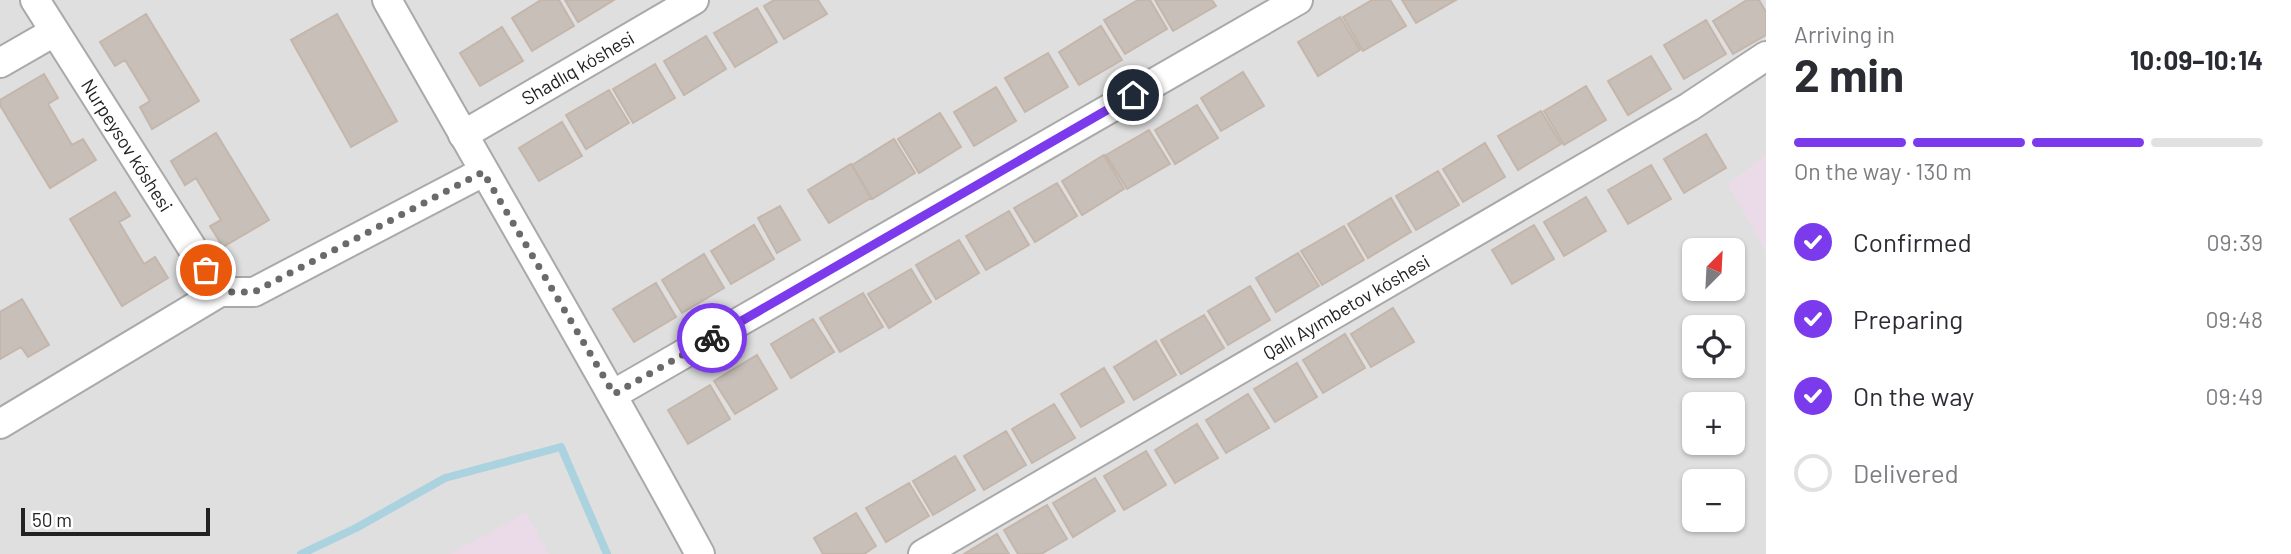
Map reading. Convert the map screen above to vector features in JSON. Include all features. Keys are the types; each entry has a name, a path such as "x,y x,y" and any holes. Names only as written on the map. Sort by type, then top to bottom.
{"street":[{"name":"Nurpeysov kóshesi","path":"35,0 220,292"},
{"path":"387,0 483,172 614,394 701,554"},
{"name":"Shadlıq kóshesi","path":"463,135 694,0"},
{"path":"614,394 1298,0"},
{"path":"0,63 54,32"},
{"name":"Qallı Ayımbetov kóshesi","path":"923,554 1689,107 1766,56"},
{"path":"0,424 220,292 254,292 483,172"}],"shaded area":[{"path":"0,0 1766,0 1766,554 0,554"},
{"path":"1766,155 1766,252 1728,184"},
{"path":"526,513 549,554 450,554"}],"building":[{"path":"541,0 559,0 574,26 532,51 512,18"},
{"path":"565,0 614,0 578,22"},
{"path":"774,0 818,0 827,14 784,39 764,6"},
{"path":"1138,0 1150,0 1167,29 1125,54 1104,20"},
{"path":"1155,0 1212,0 1216,6 1173,31"},
{"path":"1372,0 1390,0 1406,26 1363,51 1343,17"},
{"path":"1402,0 1456,0 1416,23"},
{"path":"1747,0 1759,0 1766,12 1766,35 1733,54 1713,21"},
{"path":"757,8 777,42 735,67 714,33"},
{"path":"146,14 199,101 152,129 140,107 150,101 125,60 115,66 100,42"},
{"path":"337,14 397,121 351,147 291,40"},
{"path":"1340,17 1360,50 1318,76 1298,42"},
{"path":"1706,20 1726,54 1684,79 1664,45"},
{"path":"1101,26 1122,60 1079,85 1059,52"},
{"path":"502,27 523,61 480,86 460,53"},
{"path":"706,36 726,69 684,95 664,61"},
{"path":"1048,53 1068,87 1025,112 1005,78"},
{"path":"1651,56 1671,89 1628,115 1608,81"},
{"path":"655,64 675,98 633,123 613,89"},
{"path":"1243,72 1264,106 1221,131 1201,98"},
{"path":"44,74 58,98 48,104 72,145 83,139 96,160 50,188 0,105 0,100"},
{"path":"1586,86 1606,120 1564,145 1544,111"},
{"path":"996,87 1016,121 974,146 954,112"},
{"path":"609,90 629,123 586,149 566,115"},
{"path":"1197,105 1218,138 1175,164 1155,130"},
{"path":"1541,111 1561,144 1518,170 1498,136"},
{"path":"940,113 961,147 919,173 898,139"},
{"path":"562,122 582,156 539,181 519,148"},
{"path":"1149,130 1170,164 1127,189 1106,155"},
{"path":"216,133 269,220 223,247 210,226 221,220 196,178 185,185 171,161"},
{"path":"1706,134 1726,168 1684,193 1664,159"},
{"path":"894,139 915,173 872,199 852,165"},
{"path":"1485,143 1505,177 1463,202 1443,169"},
{"path":"1104,155 1124,189 1082,215 1062,181"},
{"path":"851,164 871,198 829,223 808,190"},
{"path":"1651,165 1671,199 1628,224 1608,190"},
{"path":"1438,171 1459,205 1416,230 1396,196"},
{"path":"1057,183 1077,216 1035,242 1014,208"},
{"path":"115,192 130,216 119,222 144,264 155,257 168,278 122,306 70,219"},
{"path":"1586,197 1606,231 1564,256 1544,222"},
{"path":"1391,198 1411,232 1368,258 1348,224"},
{"path":"780,206 800,240 777,253 758,218"},
{"path":"1009,211 1029,245 986,270 966,236"},
{"path":"754,225 774,259 731,284 711,251"},
{"path":"1534,225 1554,259 1512,284 1492,250"},
{"path":"1344,226 1364,260 1322,285 1301,251"},
{"path":"959,240 979,273 936,299 916,265"},
{"path":"1298,253 1319,286 1276,312 1256,278"},
{"path":"704,254 724,288 682,313 662,280"},
{"path":"911,269 931,302 889,328 868,294"},
{"path":"656,283 676,317 634,342 613,309"},
{"path":"1250,286 1270,320 1228,345 1208,311"},
{"path":"863,293 883,327 840,352 820,318"},
{"path":"22,299 49,345 28,357 21,347 0,359 0,312"},
{"path":"1393,308 1414,342 1371,367 1351,334"},
{"path":"1204,315 1224,348 1181,374 1161,340"},
{"path":"813,319 834,352 791,378 771,344"},
{"path":"1345,334 1365,368 1323,393 1303,360"},
{"path":"1156,341 1176,375 1134,400 1114,367"},
{"path":"757,355 777,389 735,414 714,381"},
{"path":"1297,363 1317,397 1275,422 1254,389"},
{"path":"1104,368 1124,402 1081,427 1061,394"},
{"path":"710,385 730,419 688,444 668,410"},
{"path":"1248,394 1269,428 1226,453 1206,420"},
{"path":"1054,404 1075,438 1032,463 1012,429"},
{"path":"1197,424 1218,458 1175,483 1155,450"},
{"path":"1006,431 1026,465 984,490 964,456"},
{"path":"1146,451 1166,485 1124,510 1104,476"},
{"path":"955,456 975,490 933,515 913,481"},
{"path":"1095,478 1115,511 1073,537 1053,503"},
{"path":"909,483 929,516 886,542 866,508"},
{"path":"1047,505 1067,539 1041,554 1018,554 1004,530"},
{"path":"856,513 876,546 864,554 823,554 814,538"},
{"path":"997,534 1009,554 964,554"}],"waterway":[{"path":"301,554 356,528 445,478 561,447 607,554"}],"way so far":[{"path":"206,270 220,292 254,292 483,172 614,394 712,338"}],"route":[{"path":"712,338 1133,95"}]}
